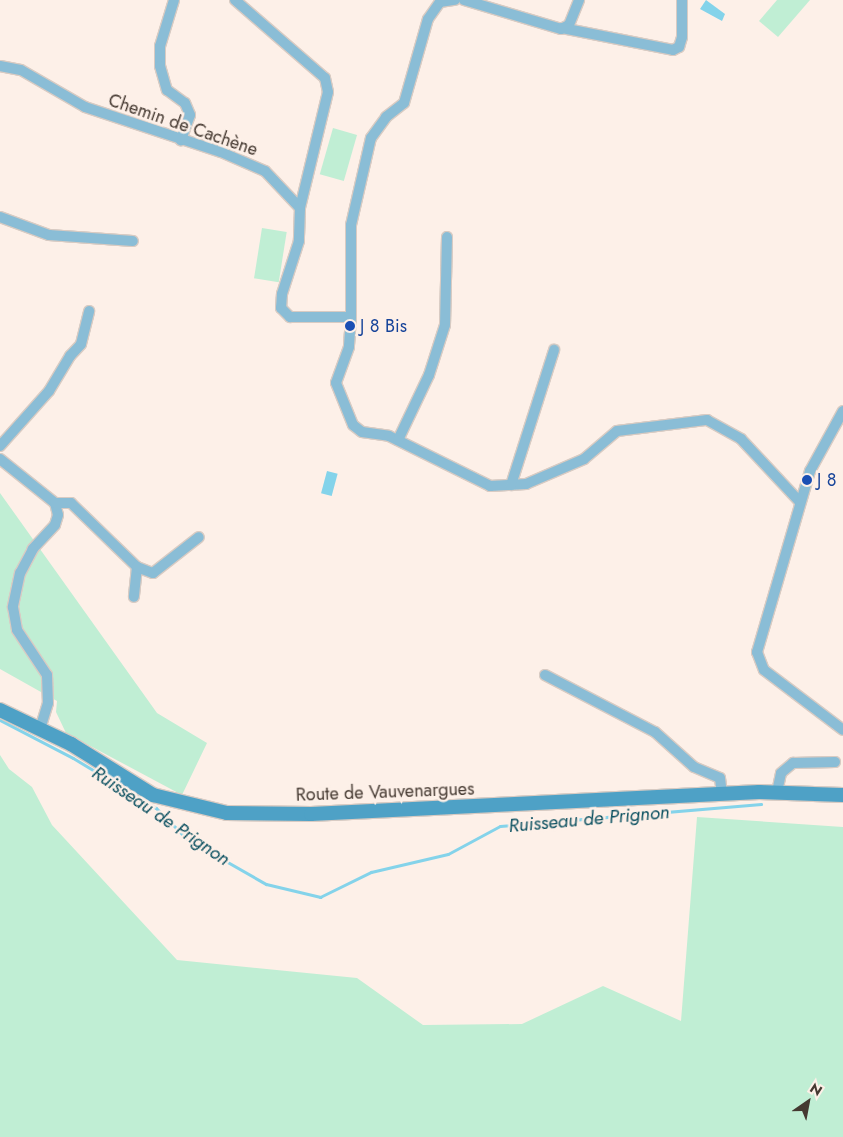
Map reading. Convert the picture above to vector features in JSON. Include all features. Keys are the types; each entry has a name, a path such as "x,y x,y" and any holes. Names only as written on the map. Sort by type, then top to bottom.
{"main road":[{"name":"Route de Vauvenargues","path":"0,710 40,729 153,795 226,813 311,814 797,791 843,785"},
{"name":"Route de Vauvenargues","path":"797,791 843,795"}],"street":[{"path":"174,0 160,46 160,66 166,90 185,103 190,114 181,140"},
{"path":"235,0 325,78 328,92 322,103 300,208 299,241 282,294 281,308 290,317 350,316"},
{"path":"455,0 440,2 428,19 404,103 386,117 371,138 350,225 349,347 336,383 353,425 362,432 398,440 490,486 526,484 584,459 617,431 707,420 741,439 800,502"},
{"path":"464,0 562,28 673,50 679,47 682,37 682,0"},
{"path":"562,28 569,25 579,0"},
{"name":"Chemin de Cachène","path":"0,66 29,74 85,107 264,171 300,208"},
{"path":"0,217 49,235 133,241"},
{"path":"398,440 428,375 445,325 448,237"},
{"path":"0,446 49,390 70,356 82,344 89,311"},
{"path":"511,485 554,350"},
{"path":"843,410 810,471 757,652 764,670 843,730"},
{"path":"0,459 55,502 71,503 137,567 153,573 199,538"},
{"path":"40,729 49,698 47,676 17,630 13,607 20,573 33,549 55,525 58,515 55,502"},
{"path":"134,597 137,567"},
{"path":"544,675 655,732 694,767 720,778 722,794"},
{"path":"777,792 781,773 793,763 835,762"}],"green space":[{"path":"777,0 810,0 778,37 759,21"},
{"path":"333,128 357,135 344,181 320,174"},
{"path":"262,228 287,232 279,282 254,278"},
{"path":"0,493 157,713 207,743 182,795 66,733 56,712 57,701 0,669"},
{"path":"0,755 9,769 32,787 52,825 177,960 357,978 423,1025 522,1024 603,986 681,1021 697,817 843,827 843,1137 0,1137"}],"water":[{"path":"706,0 725,14 722,21 700,9"},
{"path":"327,471 338,474 332,496 321,493"}],"waterway":[{"name":"Ruisseau de Prignon","path":"0,720 73,758 156,808 187,839 266,884 320,897 371,872 448,854 500,826 761,804"}],"place":[{"name":"J 8 Bis","path":"350,326"},
{"name":"J 8","path":"807,480"}]}
